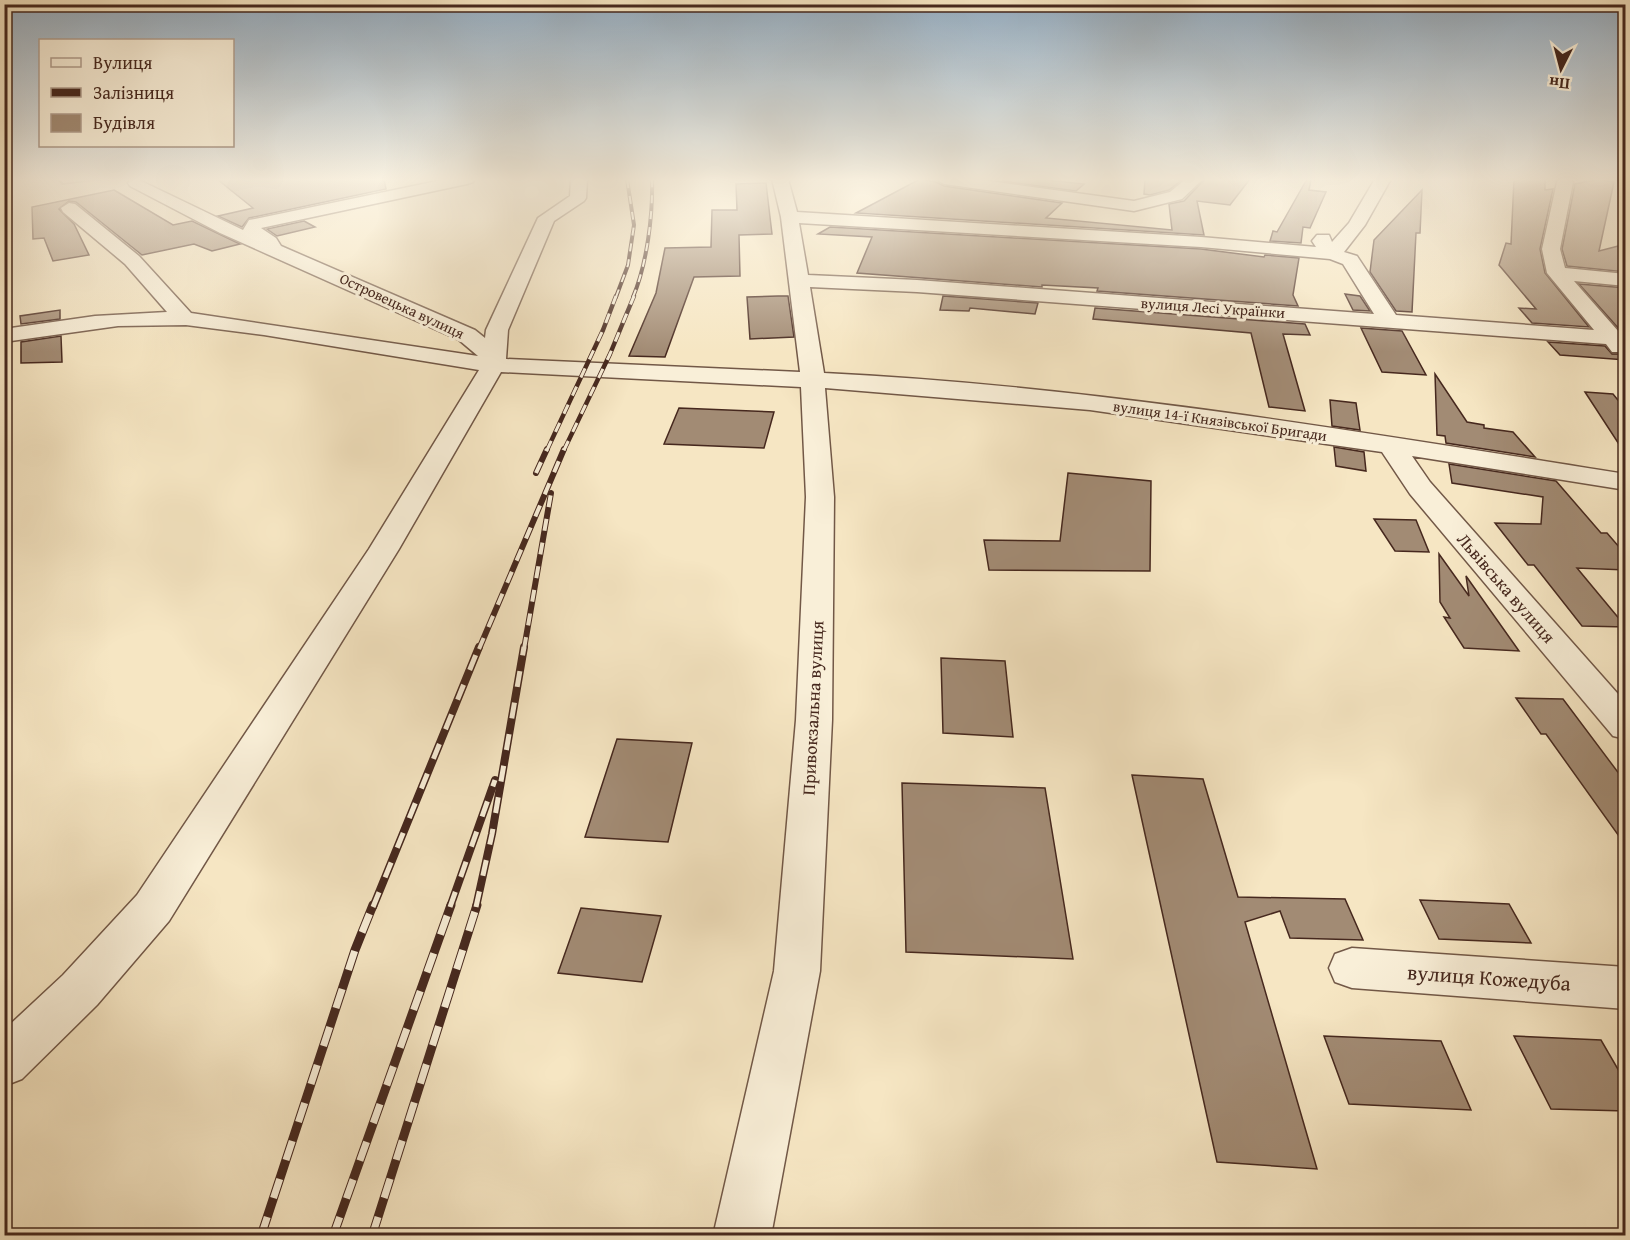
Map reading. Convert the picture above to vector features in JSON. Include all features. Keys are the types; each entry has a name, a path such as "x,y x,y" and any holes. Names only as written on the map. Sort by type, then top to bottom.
{"street":[{"path":"104,237 132,260 185,319"},
{"name":"Островецька вулиця","path":"245,237 467,335 486,349 494,365"},
{"path":"262,237 270,242 272,248"},
{"path":"4,1063 80,990 153,908 384,549 494,365 497,330 539,237"},
{"name":"Привокзальна вулиця","path":"742,1236 797,971 814,720 820,497 813,380 793,237"},
{"path":"1117,237 1332,254 1350,260 1388,320"},
{"path":"1324,237 1321,241 1332,254"},
{"path":"1332,254 1346,237"},
{"path":"1554,237 1551,249 1557,273 1618,338 1626,353"},
{"path":"1557,273 1626,280"},
{"name":"вулиця Лесі Українки","path":"800,281 917,286 1618,338"},
{"name":"Островецька вулиця","path":"4,336 92,322 185,319 389,349 441,359 494,365 813,380"},
{"name":"вулиця 14-ї Князівської Бригади","path":"813,380 1090,404 1391,445 1626,482"},
{"name":"Львівська вулиця","path":"1391,445 1420,488 1626,727"},
{"name":"вулиця Кожедуба","path":"1352,968 1626,988"}],"building":[{"path":"33,237 80,237 89,255 53,261 44,238 33,239"},
{"path":"119,237 225,237 240,244 212,251 194,244 142,255"},
{"path":"711,237 739,237 740,276 694,277 665,357 629,356 656,293 665,248 711,247"},
{"path":"870,237 996,237 1201,249 1264,257 1265,255 1299,258 1293,295 1298,306 1097,291 1098,288 1042,285 1042,287 857,273 872,237"},
{"path":"1271,237 1302,237 1301,243 1270,241"},
{"path":"1377,237 1416,237 1412,312 1396,311 1370,272 1374,240"},
{"path":"1511,237 1543,237 1540,249 1545,273 1589,327 1532,323 1519,308 1536,309 1499,265 1506,243 1511,244"},
{"path":"1564,237 1602,237 1599,251 1626,244 1626,272 1567,266 1562,249"},
{"path":"1579,284 1626,288 1626,330 1620,330"},
{"path":"1345,294 1360,296 1370,311 1353,310"},
{"path":"788,296 794,337 750,339 747,297"},
{"path":"943,296 1038,303 1035,314 970,308 969,311 940,310"},
{"path":"1095,308 1305,324 1310,335 1283,334 1305,411 1269,407 1251,333 1093,319"},
{"path":"60,310 60,319 21,324 20,316"},
{"path":"1361,328 1402,331 1426,375 1382,372"},
{"path":"61,336 62,362 21,363 21,342"},
{"path":"1548,342 1605,346 1612,354 1626,354 1626,360 1560,355"},
{"path":"1435,374 1467,422 1484,425 1484,428 1513,432 1535,457 1446,443 1445,436 1437,435"},
{"path":"1585,392 1613,394 1626,410 1626,455"},
{"path":"1330,400 1356,403 1360,430 1332,426"},
{"path":"679,408 774,412 764,448 664,444"},
{"path":"1334,447 1364,452 1366,471 1336,466"},
{"path":"1449,464 1556,481 1601,533 1607,533 1626,555 1626,570 1577,568 1626,627 1582,626 1534,565 1528,565 1495,523 1541,524 1543,497 1452,483"},
{"path":"1068,473 1151,481 1150,571 989,570 984,540 1060,541"},
{"path":"1374,519 1416,520 1429,552 1395,551"},
{"path":"1439,554 1469,596 1466,576 1519,651 1464,648 1444,617 1450,618 1440,602"},
{"path":"941,658 1005,661 1013,737 943,733"},
{"path":"1516,698 1563,699 1626,783 1626,846 1546,734 1541,734"},
{"path":"617,739 692,743 668,842 585,837"},
{"path":"1132,775 1203,779 1238,897 1345,899 1363,940 1290,938 1280,911 1245,922 1317,1169 1217,1162"},
{"path":"902,783 1045,788 1073,959 906,952"},
{"path":"1420,900 1509,904 1531,943 1439,939"},
{"path":"581,908 661,916 642,982 558,973"},
{"path":"1324,1036 1441,1041 1471,1110 1349,1104"},
{"path":"1514,1036 1601,1040 1626,1083 1626,1111 1551,1109"}],"railway":[{"path":"616,297 628,265 632,237"},
{"path":"633,297 642,270 648,237"},
{"path":"547,450 603,330 616,296"},
{"path":"564,450 610,354 634,296"},
{"path":"536,473 547,449"},
{"path":"479,649 564,449"},
{"path":"524,649 551,493"},
{"path":"373,907 479,647"},
{"path":"476,907 492,834 524,647"},
{"path":"450,907 495,780"},
{"path":"261,1236 355,950 373,905"},
{"path":"333,1236 451,905"},
{"path":"372,1236 477,905"}]}
